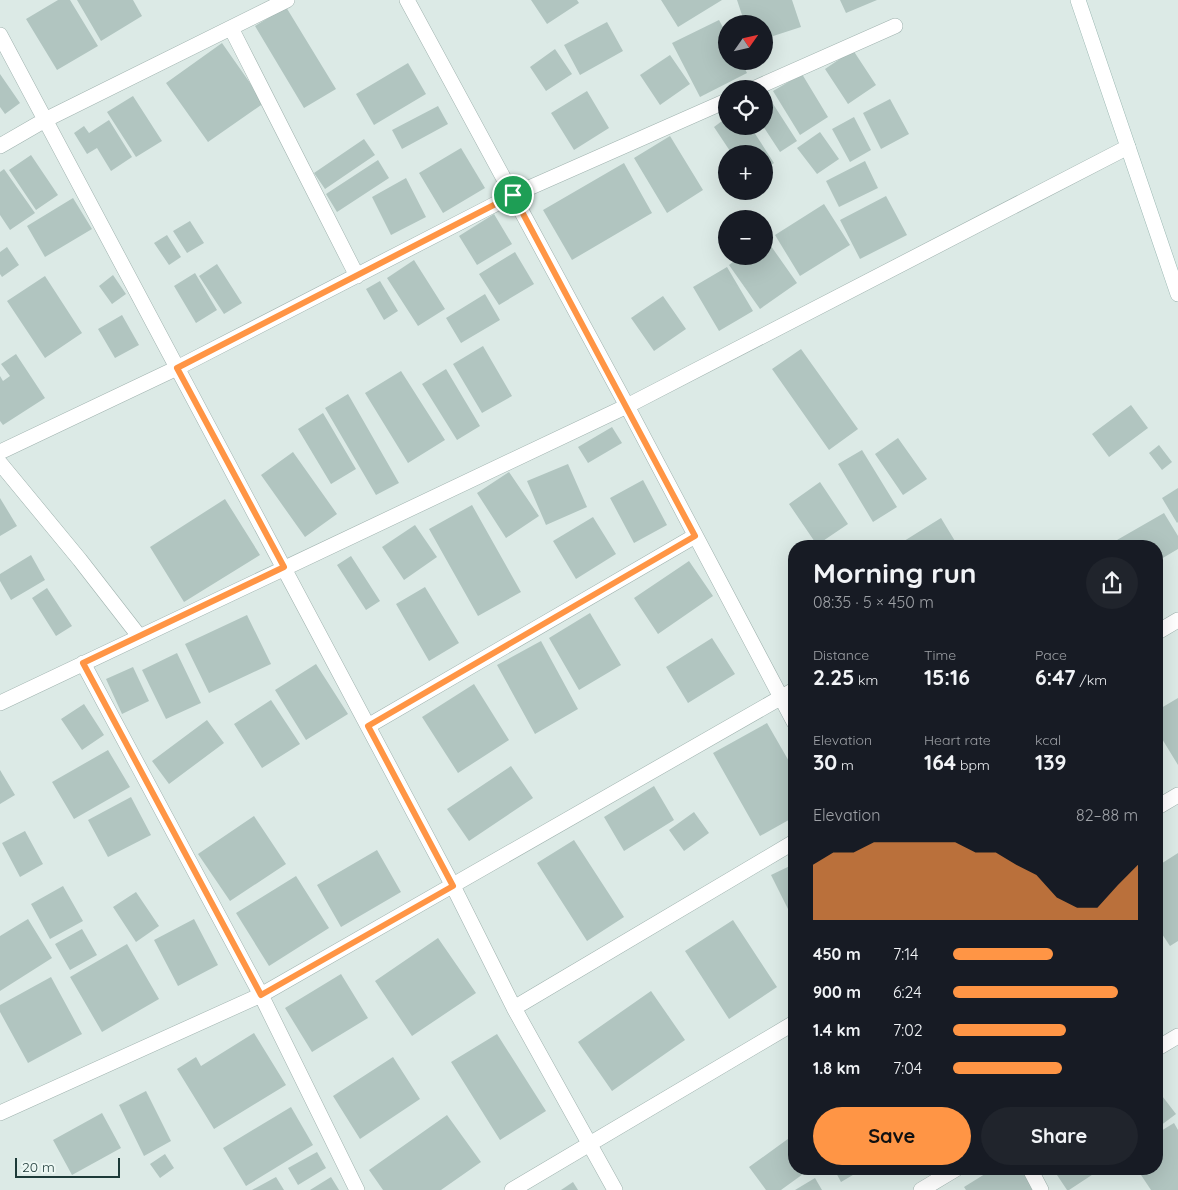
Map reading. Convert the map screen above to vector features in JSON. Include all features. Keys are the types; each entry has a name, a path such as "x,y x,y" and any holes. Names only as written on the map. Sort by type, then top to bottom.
{"street":[{"path":"0,146 45,120 287,0"},
{"path":"0,1113 261,995 787,694 695,536 627,406 407,0"},
{"path":"1078,0 1178,294"},
{"path":"773,80 895,26"},
{"path":"231,28 357,276"},
{"path":"0,35 453,886 514,1008 616,1190"},
{"path":"0,452 177,368 513,195 718,105"},
{"path":"0,703 627,406 1128,147"},
{"path":"0,463 80,560 139,636"},
{"path":"368,726 695,536"},
{"path":"1163,629 1178,620"},
{"path":"83,663 261,995 358,1190"},
{"path":"1163,804 1178,795"},
{"path":"514,1008 788,846"},
{"path":"512,1190 788,1027"},
{"path":"1163,1045 1178,1036"},
{"path":"921,1190 946,1175"},
{"path":"1033,1175 1042,1190"}],"building":[{"path":"58,0 70,0 98,46 57,70 26,19"},
{"path":"77,0 133,0 142,16 101,41"},
{"path":"531,0 577,0 579,3 547,24"},
{"path":"661,0 722,0 678,27"},
{"path":"737,0 792,0 801,27 773,36 773,15 742,15"},
{"path":"840,0 877,0 846,13"},
{"path":"286,7 336,89 304,108 255,26"},
{"path":"718,20 718,70 746,70 747,73 733,80 718,80 718,88 700,97 672,43"},
{"path":"607,22 623,51 580,75 564,45"},
{"path":"222,43 264,103 208,142 166,83"},
{"path":"555,49 572,74 546,91 530,67"},
{"path":"853,50 876,85 848,104 825,69"},
{"path":"670,55 690,84 660,105 640,75"},
{"path":"408,63 426,94 374,125 356,94"},
{"path":"0,74 20,103 5,114 0,107"},
{"path":"802,74 828,117 800,135 773,91"},
{"path":"587,91 609,128 574,150 551,113"},
{"path":"133,96 162,141 136,157 107,112"},
{"path":"890,99 909,134 881,149 863,113"},
{"path":"773,104 797,141 780,152 769,135 773,135"},
{"path":"438,106 448,124 402,149 392,130"},
{"path":"854,117 871,150 850,162 832,129"},
{"path":"109,120 132,157 111,171 97,148 87,154 74,133 84,126 89,133"},
{"path":"718,124 718,133 714,127"},
{"path":"820,132 839,159 817,174 797,148"},
{"path":"719,135 756,135 762,145 726,145"},
{"path":"670,136 703,190 667,213 634,158"},
{"path":"364,139 375,155 325,189 314,173"},
{"path":"461,148 485,188 443,213 419,173"},
{"path":"31,155 58,195 36,210 9,170"},
{"path":"378,160 389,178 337,212 326,194"},
{"path":"865,161 878,188 839,207 826,181"},
{"path":"624,163 652,213 572,260 543,210"},
{"path":"4,169 35,213 10,230 0,215 0,172"},
{"path":"406,178 426,217 391,235 372,197"},
{"path":"886,196 907,235 860,259 840,220"},
{"path":"73,198 92,229 45,257 27,226"},
{"path":"824,204 850,245 800,276 775,235"},
{"path":"494,214 512,244 477,265 459,236"},
{"path":"190,221 204,243 187,253 173,231"},
{"path":"167,235 181,257 169,265 154,243"},
{"path":"7,247 19,265 2,277 0,274 0,252"},
{"path":"773,249 797,283 760,309 729,265 773,265"},
{"path":"515,252 534,284 499,305 479,274"},
{"path":"414,260 445,309 418,326 387,278"},
{"path":"217,264 242,303 224,314 199,276"},
{"path":"727,267 753,311 719,331 693,287"},
{"path":"195,273 217,310 196,323 174,286"},
{"path":"113,275 126,294 112,304 99,286"},
{"path":"45,276 82,333 45,358 7,301"},
{"path":"380,281 398,311 384,320 366,289"},
{"path":"485,294 500,320 461,343 446,318"},
{"path":"663,296 686,329 654,351 631,318"},
{"path":"122,315 139,345 115,358 98,329"},
{"path":"483,346 512,396 482,413 453,364"},
{"path":"801,349 858,429 829,450 772,369"},
{"path":"16,354 45,398 3,425 0,421 0,376 3,381 10,376 1,364"},
{"path":"446,369 480,426 457,440 422,384"},
{"path":"401,371 445,440 408,463 365,393"},
{"path":"348,394 399,483 376,495 325,408"},
{"path":"1131,405 1148,428 1109,457 1092,434"},
{"path":"323,413 356,469 331,484 298,429"},
{"path":"612,427 622,443 588,463 578,447"},
{"path":"898,438 927,479 903,495 875,454"},
{"path":"1159,445 1172,462 1162,470 1149,453"},
{"path":"862,450 897,507 873,522 838,464"},
{"path":"293,452 337,514 305,537 261,475"},
{"path":"568,464 587,507 546,525 527,481"},
{"path":"509,472 539,516 506,538 477,493"},
{"path":"643,480 667,525 634,543 610,498"},
{"path":"820,482 848,524 824,540 814,540 789,504"},
{"path":"1178,488 1178,522 1177,523 1162,498"},
{"path":"0,498 17,526 0,536"},
{"path":"225,499 260,555 184,602 150,547"},
{"path":"472,505 521,592 478,616 429,529"},
{"path":"1164,513 1178,536 1178,549 1163,558 1163,540 1117,540"},
{"path":"593,517 616,554 576,579 553,541"},
{"path":"941,518 954,540 906,540"},
{"path":"415,525 437,557 404,580 382,547"},
{"path":"31,555 45,580 11,600 0,581 0,574"},
{"path":"351,556 380,601 366,610 337,565"},
{"path":"689,561 713,596 658,634 634,598"},
{"path":"425,587 459,643 429,661 396,604"},
{"path":"47,588 72,626 56,636 32,598"},
{"path":"590,613 621,665 579,690 549,638"},
{"path":"247,615 271,664 209,693 185,644"},
{"path":"712,638 735,674 688,703 666,667"},
{"path":"541,641 578,709 535,734 497,665"},
{"path":"177,653 201,703 166,719 142,670"},
{"path":"316,664 348,714 306,740 275,690"},
{"path":"133,667 149,701 122,714 106,679"},
{"path":"474,684 509,740 458,773 422,717"},
{"path":"1178,698 1178,765 1163,740 1163,707"},
{"path":"271,700 300,744 262,768 234,724"},
{"path":"84,704 104,735 82,750 61,719"},
{"path":"207,720 224,743 169,784 152,761"},
{"path":"767,723 788,760 788,820 760,836 713,753"},
{"path":"108,750 130,787 74,819 52,782"},
{"path":"511,766 533,798 469,841 447,809"},
{"path":"0,770 15,795 0,804"},
{"path":"654,786 674,820 624,851 604,817"},
{"path":"131,797 151,835 108,857 88,820"},
{"path":"694,812 709,833 684,851 669,830"},
{"path":"254,816 286,864 230,901 198,854"},
{"path":"25,831 43,864 20,877 2,843"},
{"path":"574,840 624,917 587,941 537,863"},
{"path":"377,850 401,892 341,927 317,885"},
{"path":"1178,853 1178,941 1170,946 1163,936 1163,863"},
{"path":"788,867 788,909 771,875"},
{"path":"296,876 329,928 269,966 236,913"},
{"path":"63,886 83,921 50,939 31,904"},
{"path":"136,892 159,926 136,942 113,907"},
{"path":"28,919 52,958 0,991 0,936"},
{"path":"194,919 218,965 178,986 154,940"},
{"path":"733,920 777,987 729,1019 685,951"},
{"path":"82,929 97,955 70,970 55,944"},
{"path":"438,938 476,993 412,1036 375,981"},
{"path":"127,944 159,999 102,1032 70,977"},
{"path":"341,974 368,1018 312,1052 285,1008"},
{"path":"51,977 82,1034 28,1063 0,1012 0,1005"},
{"path":"651,991 685,1040 612,1091 578,1042"},
{"path":"254,1033 286,1085 214,1129 177,1069 196,1057 201,1066"},
{"path":"497,1034 546,1111 500,1140 451,1062"},
{"path":"393,1057 420,1099 360,1139 333,1096"},
{"path":"146,1091 171,1141 144,1156 119,1105"},
{"path":"1163,1097 1176,1114 1163,1124"},
{"path":"291,1107 313,1145 246,1186 223,1148"},
{"path":"102,1113 121,1148 72,1175 53,1140"},
{"path":"447,1115 481,1162 441,1190 383,1190 369,1170"},
{"path":"1174,1123 1178,1130 1178,1190 1151,1190 1141,1175 1163,1175 1163,1130"},
{"path":"788,1139 788,1175 802,1175 781,1190 766,1190 749,1167"},
{"path":"317,1152 326,1168 298,1185 288,1168"},
{"path":"165,1154 174,1168 160,1178 150,1164"},
{"path":"837,1175 853,1175 841,1182"},
{"path":"983,1175 1027,1175 1036,1190 966,1190 964,1187"},
{"path":"1057,1175 1092,1175 1069,1190 1067,1190"},
{"path":"276,1177 284,1190 252,1190"},
{"path":"331,1177 339,1190 310,1190"},
{"path":"815,1178 822,1190 795,1190"},
{"path":"573,1182 578,1190 561,1190"}],"route":[{"path":"513,195 695,536 368,726 453,886 261,995 83,663 284,567 177,368 513,195"}]}
